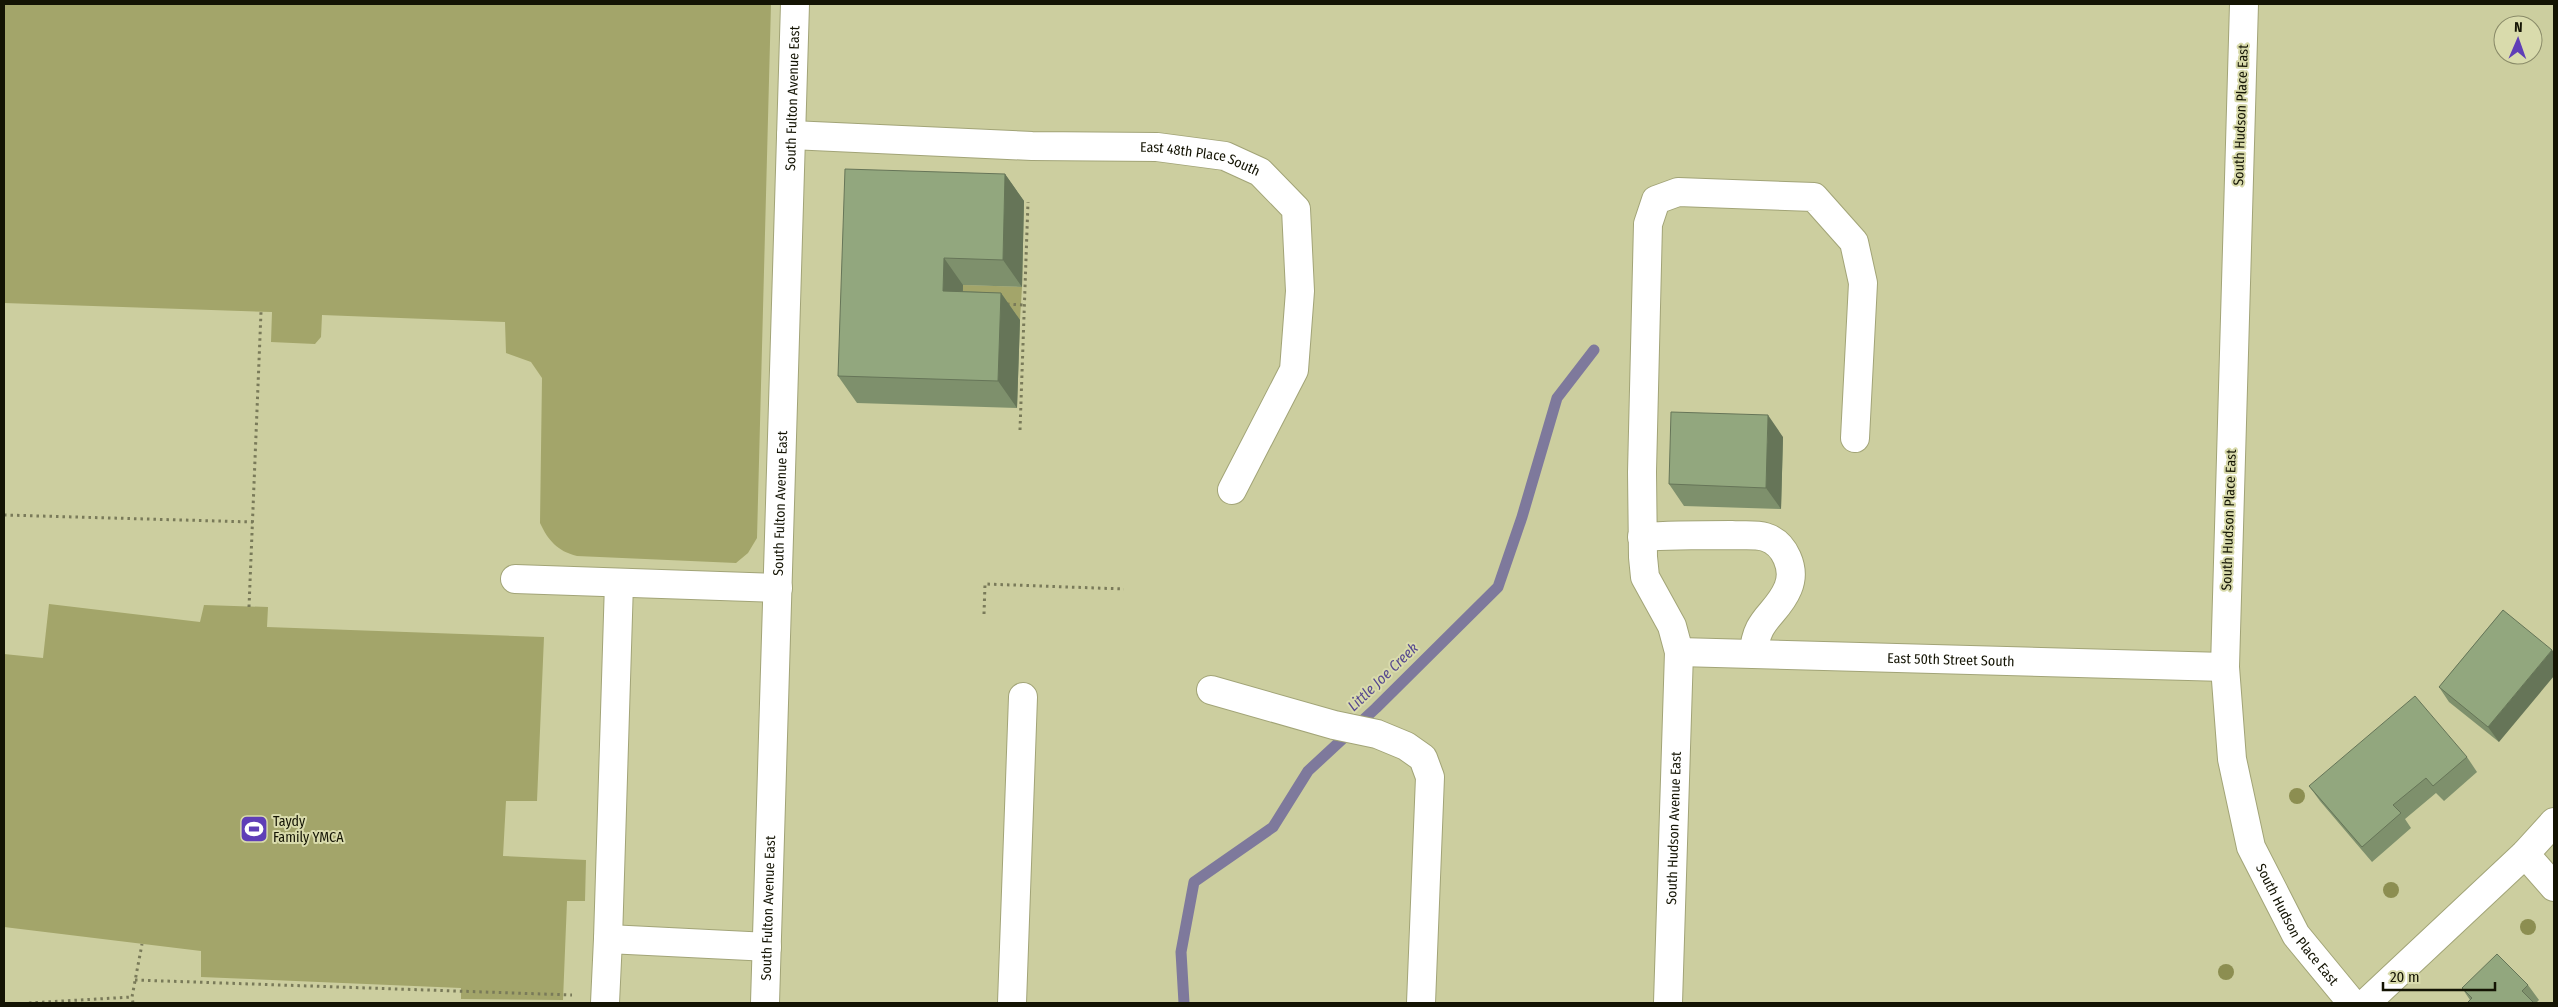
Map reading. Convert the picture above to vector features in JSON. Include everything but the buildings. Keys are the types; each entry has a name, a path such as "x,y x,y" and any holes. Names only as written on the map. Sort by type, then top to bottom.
{"street":[{"name":"South Fulton Avenue East","path":"766,1003 795,4"},
{"name":"South Hudson Place East","path":"2244,4 2225,668 2232,759 2251,847 2296,935 2352,1003"},
{"name":"East 48th Place South","path":"791,135 1032,146 1157,148 1225,156 1260,172 1296,209 1300,291 1294,370 1232,490"},
{"name":"South Hudson Avenue East","path":"1668,1003 1679,652 1672,626 1646,577 1642,537 1648,224 1656,200 1678,192 1814,196 1854,242 1862,283 1855,438"},
{"path":"1642,537 1676,534 1753,536 1766,538 1779,545 1790,564 1788,588 1758,629 1754,654"},
{"path":"515,579 778,588"},
{"path":"605,1003 620,583"},
{"name":"East 50th Street South","path":"1679,652 2225,668"},
{"path":"1211,690 1334,726 1377,734 1406,746 1423,758 1430,777 1421,1003"},
{"path":"1012,1003 1024,697"},
{"path":"2366,1003 2525,854 2554,822"},
{"path":"2525,854 2554,888"},
{"path":"608,939 767,947"}],"path":[{"path":"1020,430 1028,202"},
{"path":"998,304 1024,305"},
{"path":"248,607 261,312"},
{"path":"4,514 252,522"},
{"path":"984,614 985,584 1124,589"},
{"path":"133,1003 132,997 142,944"},
{"path":"135,980 576,996"},
{"path":"29,1003 132,997"}],"green space":[{"path":"4,4 771,4 757,538 748,553 736,563 577,556 564,551 554,544 546,535 540,523 542,378 531,362 506,353 505,322 322,315 321,337 315,344 271,342 272,312 4,303"},
{"path":"963,285 1022,287 1020,320 962,318"},
{"name":"Taydy Family YMCA","path":"49,604 200,622 204,605 268,607 267,627 544,637 537,801 506,801 503,856 586,860 585,901 567,901 563,1000 461,999 461,988 201,977 201,951 4,927 4,654 43,658"}],"waterway":[{"name":"Little Joe Creek","path":"1184,1003 1181,952 1194,882 1273,827 1308,771 1376,708 1498,587 1522,517 1557,398 1594,350"}],"place":[{"name":"Taydy Family YMCA","path":"254,829"}]}
